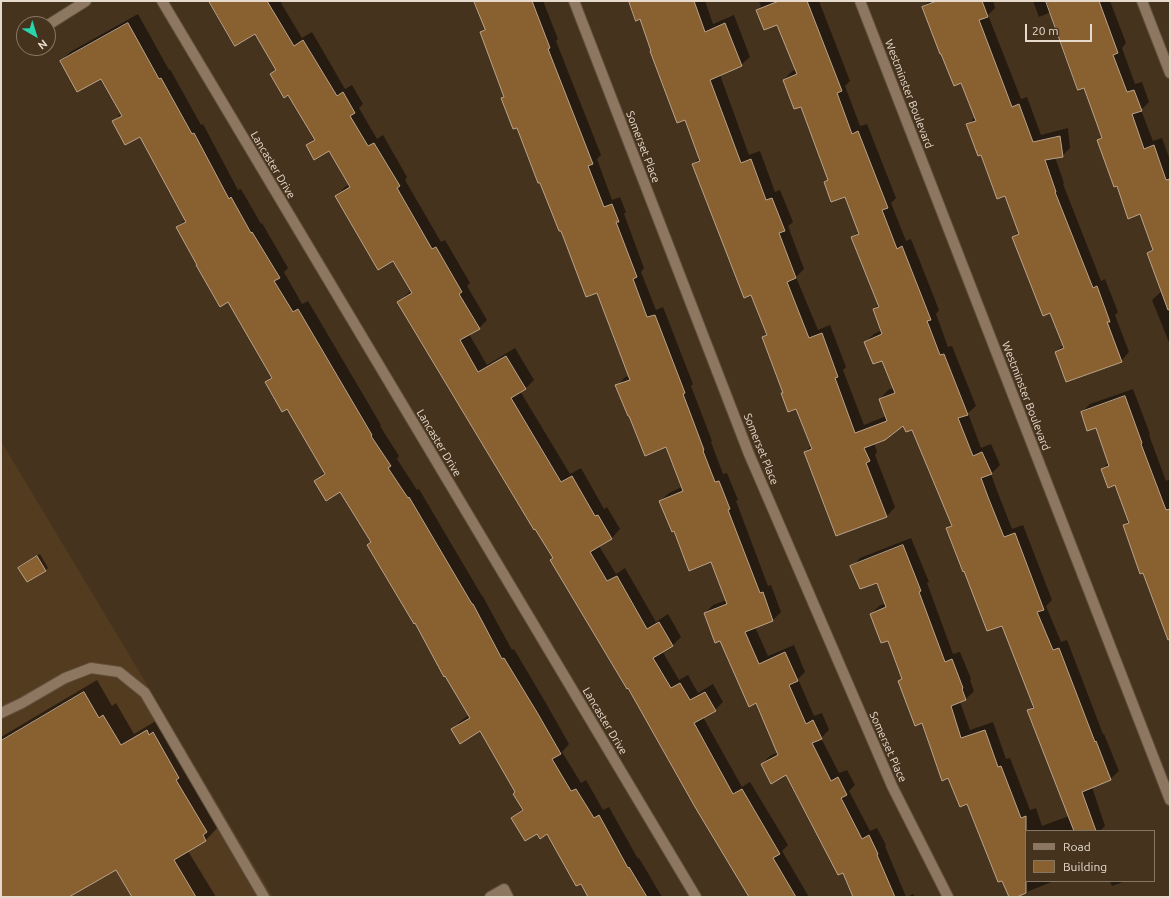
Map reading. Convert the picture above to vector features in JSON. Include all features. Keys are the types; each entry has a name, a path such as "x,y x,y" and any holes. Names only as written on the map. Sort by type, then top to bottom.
{"street":[{"path":"56,19 86,1"},
{"name":"Lancaster Drive","path":"162,1 696,897"},
{"name":"Somerset Place","path":"574,1 749,454 892,786 948,897"},
{"name":"Westminster Boulevard","path":"860,1 1170,800"},
{"path":"1142,1 1170,73"},
{"path":"1,713 66,678 91,668 119,672 145,693 264,897"},
{"path":"490,897 504,889 508,897"}],"shaded area":[{"path":"1,441 124,646 273,897 1,897"}],"building":[{"path":"209,1 267,1 294,46 303,40 337,96 343,92 355,113 350,116 368,146 374,143 400,186 397,188 432,249 436,247 462,292 459,294 480,329 460,340 478,372 506,356 526,389 511,398 561,482 572,476 595,516 598,515 612,539 590,552 607,581 617,576 647,629 659,622 673,646 653,658 671,688 680,683 690,700 705,692 716,711 694,723 733,794 742,789 780,854 773,858 796,897 749,897 695,807 628,688 627,689 550,560 553,558 535,529 534,530 397,302 412,293 393,261 378,270 335,196 350,187 329,151 314,160 306,145 315,140 288,95 284,98 270,74 276,70 255,34 235,46"},
{"path":"474,1 532,1 550,48 548,49 593,164 588,166 604,207 612,204 619,222 616,222 637,277 633,279 647,317 655,315 685,393 683,394 704,450 703,451 715,482 719,481 730,509 728,510 760,593 763,592 773,621 745,632 759,664 785,652 798,681 789,685 806,724 813,720 822,739 812,743 831,781 838,777 847,795 841,798 862,839 869,835 895,897 853,897 843,873 838,875 786,775 771,784 761,764 778,755 756,703 749,707 720,641 715,643 704,613 727,604 711,562 689,571 674,531 672,532 659,501 683,491 666,447 645,456 615,385 630,380 597,293 586,297 561,231 559,231 540,183 538,183 517,128 513,129 501,98 504,97 480,32 485,30"},
{"path":"629,1 694,1 705,32 725,23 742,66 710,80 741,163 751,159 766,200 772,198 785,231 779,233 796,278 787,282 809,338 822,333 838,377 835,378 855,433 887,421 879,399 895,393 882,361 873,364 864,342 882,334 873,309 879,307 851,237 859,234 845,197 831,202 824,182 828,180 801,107 794,109 783,80 797,74 777,25 764,30 756,10 779,1 807,1 842,91 837,93 852,134 858,131 888,208 882,210 897,249 902,246 931,320 927,321 940,355 944,354 968,415 958,418 973,456 982,452 992,474 981,478 988,497 1004,537 1015,533 1044,610 1037,612 1053,650 1059,648 1111,780 1082,792 1096,830 1074,830 1027,710 1034,708 1002,626 987,631 946,528 952,526 912,430 906,432 903,426 885,440 864,448 870,461 866,463 887,517 836,536 804,452 812,449 796,409 788,412 781,393 783,393 762,337 767,335 751,295 744,298 692,164 700,161 685,120 677,123 650,51 640,19 636,21"},
{"path":"937,1 982,1 988,17 979,20 1012,107 1019,104 1033,142 1060,136 1063,157 1045,160 1055,192 1093,288 1097,286 1110,322 1107,322 1122,362 1066,382 1055,352 1064,348 1050,313 1043,316 1012,237 1019,234 1005,196 997,199 981,155 978,156 966,124 976,121 961,83 954,86 922,7"},
{"path":"1046,1 1099,1 1118,53 1113,55 1127,92 1134,90 1142,111 1132,114 1144,149 1154,145 1166,180 1170,179 1170,309 1168,310 1147,253 1153,250 1140,214 1128,219 1117,186 1114,187 1097,140 1102,138 1084,88 1078,90"},
{"path":"128,23 192,134 194,133 229,199 231,197 251,233 252,232 280,278 274,281 293,312 298,309 372,435 371,436 391,466 388,468 408,498 409,497 473,604 502,659 504,658 538,714 561,754 552,759 571,791 576,789 594,818 599,815 628,868 629,867 647,897 588,897 581,884 576,886 547,834 540,839 537,834 525,841 511,818 523,810 513,794 515,792 480,731 460,744 451,729 470,718 445,676 444,677 415,623 414,624 367,545 371,542 340,492 326,501 314,481 325,474 287,409 282,412 265,382 272,378 228,302 220,307 196,265 176,227 186,222 140,137 125,145 112,121 122,116 101,79 77,92 60,61"},
{"path":"1125,396 1166,510 1170,509 1170,639 1168,640 1143,573 1140,574 1123,525 1129,523 1115,485 1108,488 1101,469 1109,466 1096,428 1087,431 1081,412"},
{"path":"903,545 921,591 919,592 945,662 952,659 963,688 962,689 966,700 951,706 961,738 985,730 998,767 1001,766 1021,818 1026,816 1026,893 1017,897 1009,897 1002,881 998,882 967,804 960,807 948,778 942,781 922,723 915,726 898,681 902,679 888,641 881,643 870,614 886,607 877,583 860,589 850,566"},
{"path":"37,556 46,571 27,582 18,568"},
{"path":"84,692 99,718 103,715 121,745 147,730 149,735 153,732 179,778 176,780 207,832 203,835 206,841 174,860 196,897 132,897 116,870 69,897 1,897 1,741"}]}
